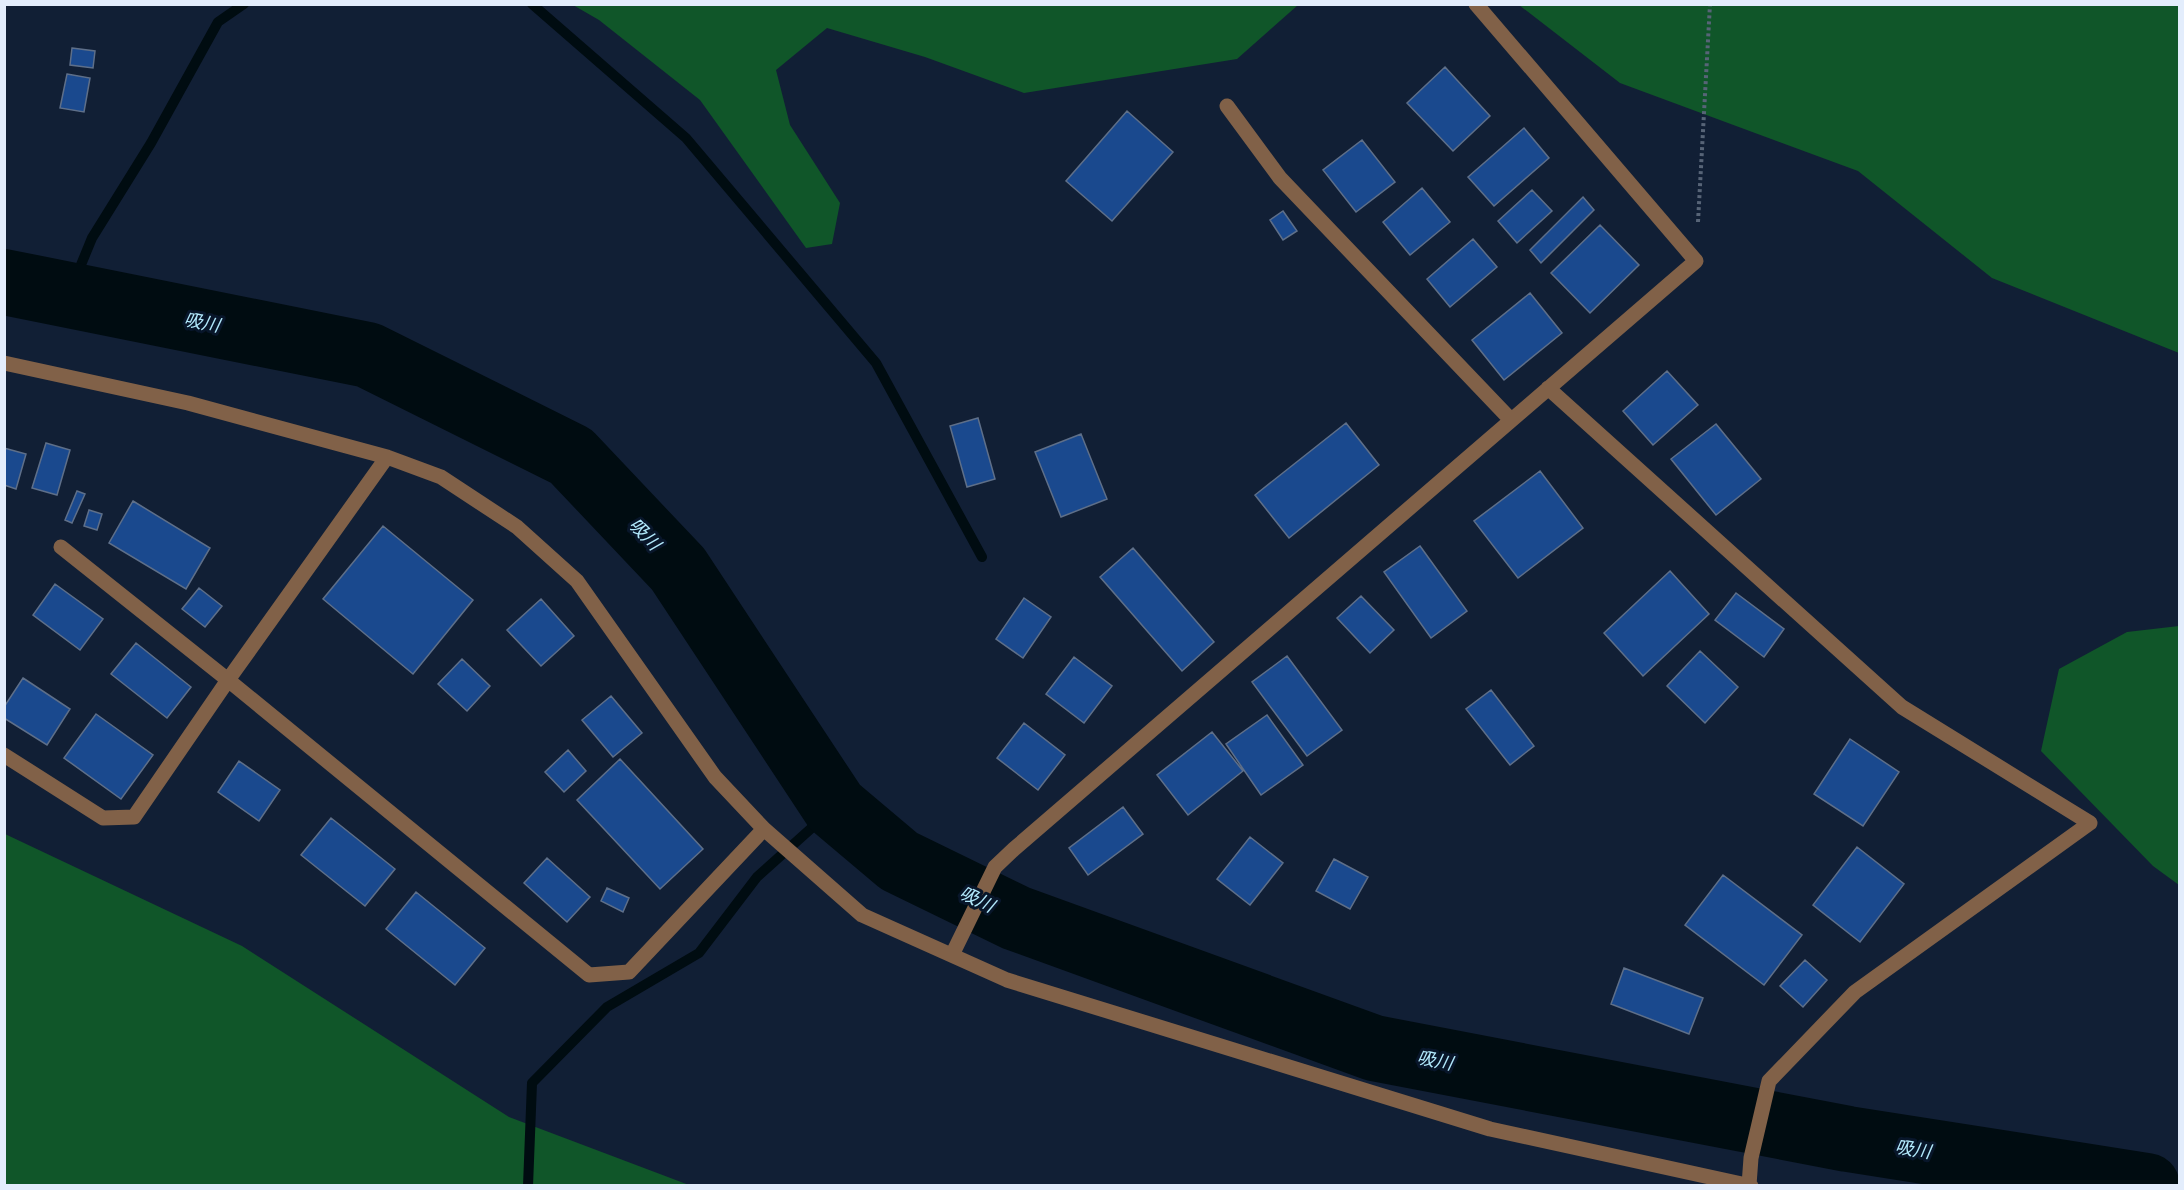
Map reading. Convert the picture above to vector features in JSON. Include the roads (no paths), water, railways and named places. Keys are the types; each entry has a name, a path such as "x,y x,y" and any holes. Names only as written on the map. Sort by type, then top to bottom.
{"street":[{"path":"952,955 995,867 1696,261 1476,4"},
{"path":"1227,106 1280,178 1511,420"},
{"path":"4,363 188,403 387,457 451,483 517,527 577,581 716,777 764,829 862,915 1007,980 1490,1129 1750,1185 1751,1158 1769,1081 1855,992 2090,824 1902,707 1548,388"},
{"path":"4,755 103,818 134,817 387,457"},
{"path":"62,547 589,975 628,972 764,829"}],"waterway":[{"path":"69,294 92,238 151,143 218,22 244,4"},
{"path":"532,4 686,138 876,363 982,557"},
{"name":"吸川","path":"4,282 368,355 571,456 678,569 835,807 899,861 1016,918 1374,1048 1848,1139 2147,1186"},
{"path":"528,1186 532,1083 607,1007 699,953 757,877 835,807"}]}
